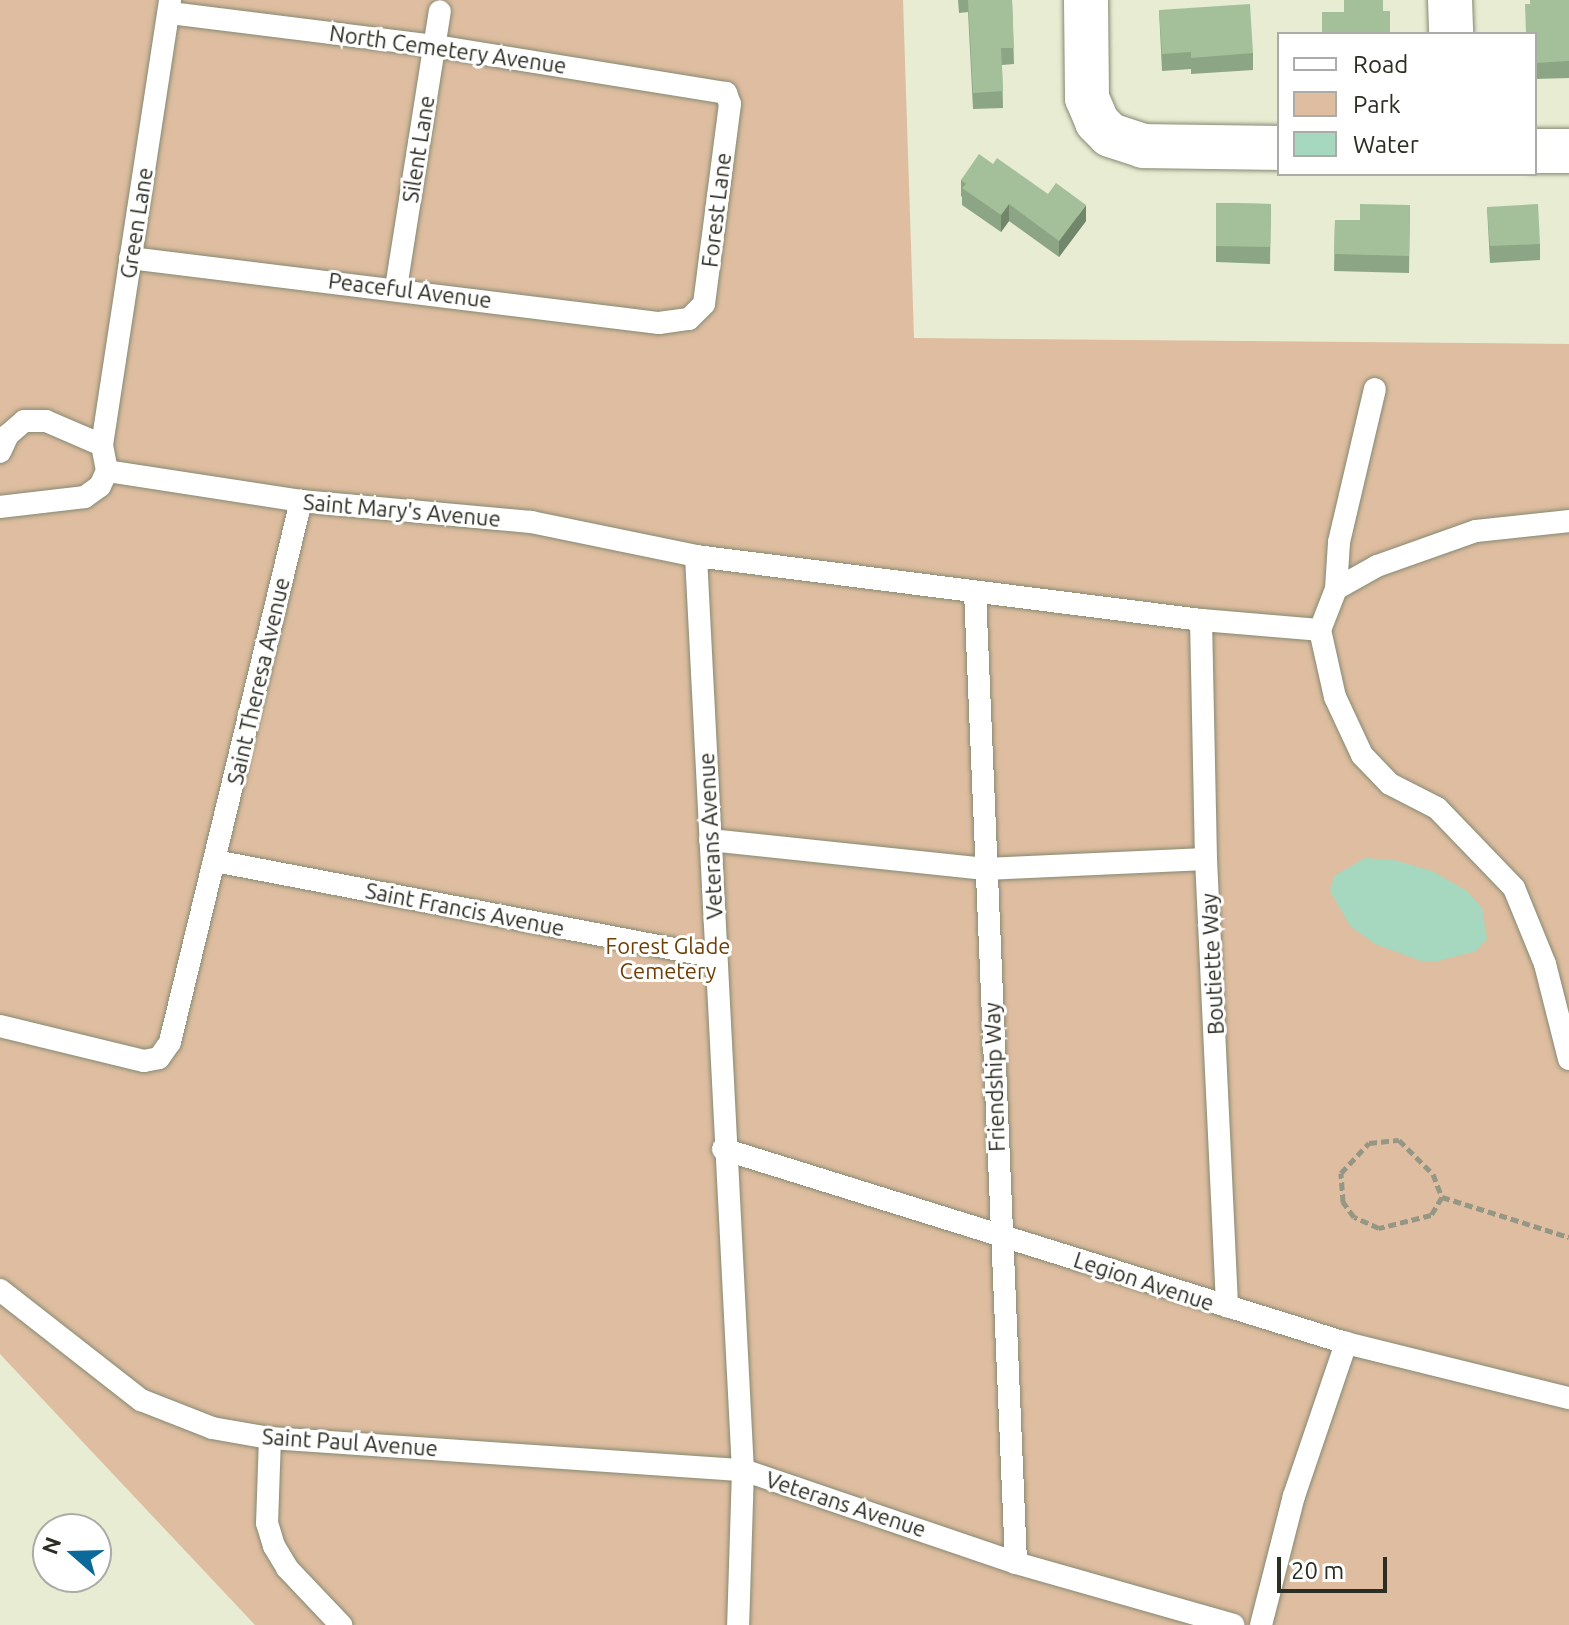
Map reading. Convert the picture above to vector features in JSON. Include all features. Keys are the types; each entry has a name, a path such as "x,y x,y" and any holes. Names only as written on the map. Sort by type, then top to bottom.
{"street":[{"path":"1086,0 1087,98 1103,129 1134,145 1277,148"},
{"path":"1450,0 1451,32"},
{"path":"1537,151 1569,151"}],"lane":[{"name":"North Cemetery Avenue","path":"170,6 726,93"},
{"name":"Green Lane","path":"102,445 170,6"},
{"name":"Silent Lane","path":"396,288 440,11"},
{"name":"Forest Lane","path":"689,319 704,304 730,104 726,93"},
{"name":"Peaceful Avenue","path":"130,258 396,288 659,323 689,319"},
{"path":"1375,389 1339,542 1336,589 1320,630 1335,697 1362,755 1390,784 1437,808 1514,888 1545,964 1567,1043"},
{"path":"0,452 8,435 24,421 46,421 102,445 107,471 100,486 85,497 0,507"},
{"name":"Saint Mary's Avenue","path":"107,471 301,501 531,522 696,556"},
{"name":"Saint Theresa Avenue","path":"0,1026 136,1060 159,1058 178,1019 301,501"},
{"path":"1336,589 1377,566 1476,531 1569,521"},
{"path":"696,556 1201,620 1320,630"},
{"name":"Veterans Avenue","path":"696,556 723,1149 743,1470 1016,1563 1233,1625"},
{"name":"Friendship Way","path":"975,592 1016,1563"},
{"name":"Boutiette Way","path":"1201,620 1206,859 1227,1307"},
{"path":"710,840 985,869 1206,859"},
{"name":"Saint Francis Avenue","path":"215,861 716,957"},
{"name":"Legion Avenue","path":"723,1149 1346,1343 1569,1398"},
{"name":"Saint Paul Avenue","path":"0,1290 141,1400 212,1428 270,1438 743,1470"},
{"path":"1261,1625 1294,1496 1346,1343"},
{"path":"270,1438 267,1523 274,1546 287,1568 341,1625"},
{"path":"738,1625 743,1470"}],"path":[{"path":"1399,1140 1433,1174 1442,1197 1431,1215 1379,1228 1354,1217 1343,1202 1341,1173 1369,1143 1399,1140"},
{"path":"1442,1197 1569,1237"}],"green space":[{"name":"Forest Glade Cemetery","path":"0,0 903,0 914,338 1569,344 1569,1625 255,1625 0,1354"}],"water":[{"path":"1365,858 1394,860 1432,871 1467,891 1482,908 1487,939 1476,951 1438,961 1421,961 1375,944 1350,926 1330,891 1334,876"}],"building":[{"path":"968,0 1012,0 1014,48 1001,48 1003,91 973,93"},
{"path":"1344,0 1383,0 1383,11 1390,11 1390,32 1322,32 1322,12 1344,12"},
{"path":"1530,0 1569,0 1569,61 1537,63 1537,32 1526,32 1525,4 1531,4"},
{"path":"1250,4 1253,53 1191,58 1191,52 1162,54 1159,10"},
{"path":"979,154 993,164 997,158 1048,194 1056,183 1086,205 1059,241 1009,204 1001,215 962,188 966,184 961,180"},
{"path":"1216,203 1271,204 1270,247 1216,246"},
{"path":"1360,204 1410,205 1409,256 1334,254 1335,220 1360,220"},
{"path":"1538,204 1540,244 1490,246 1487,207"}]}
